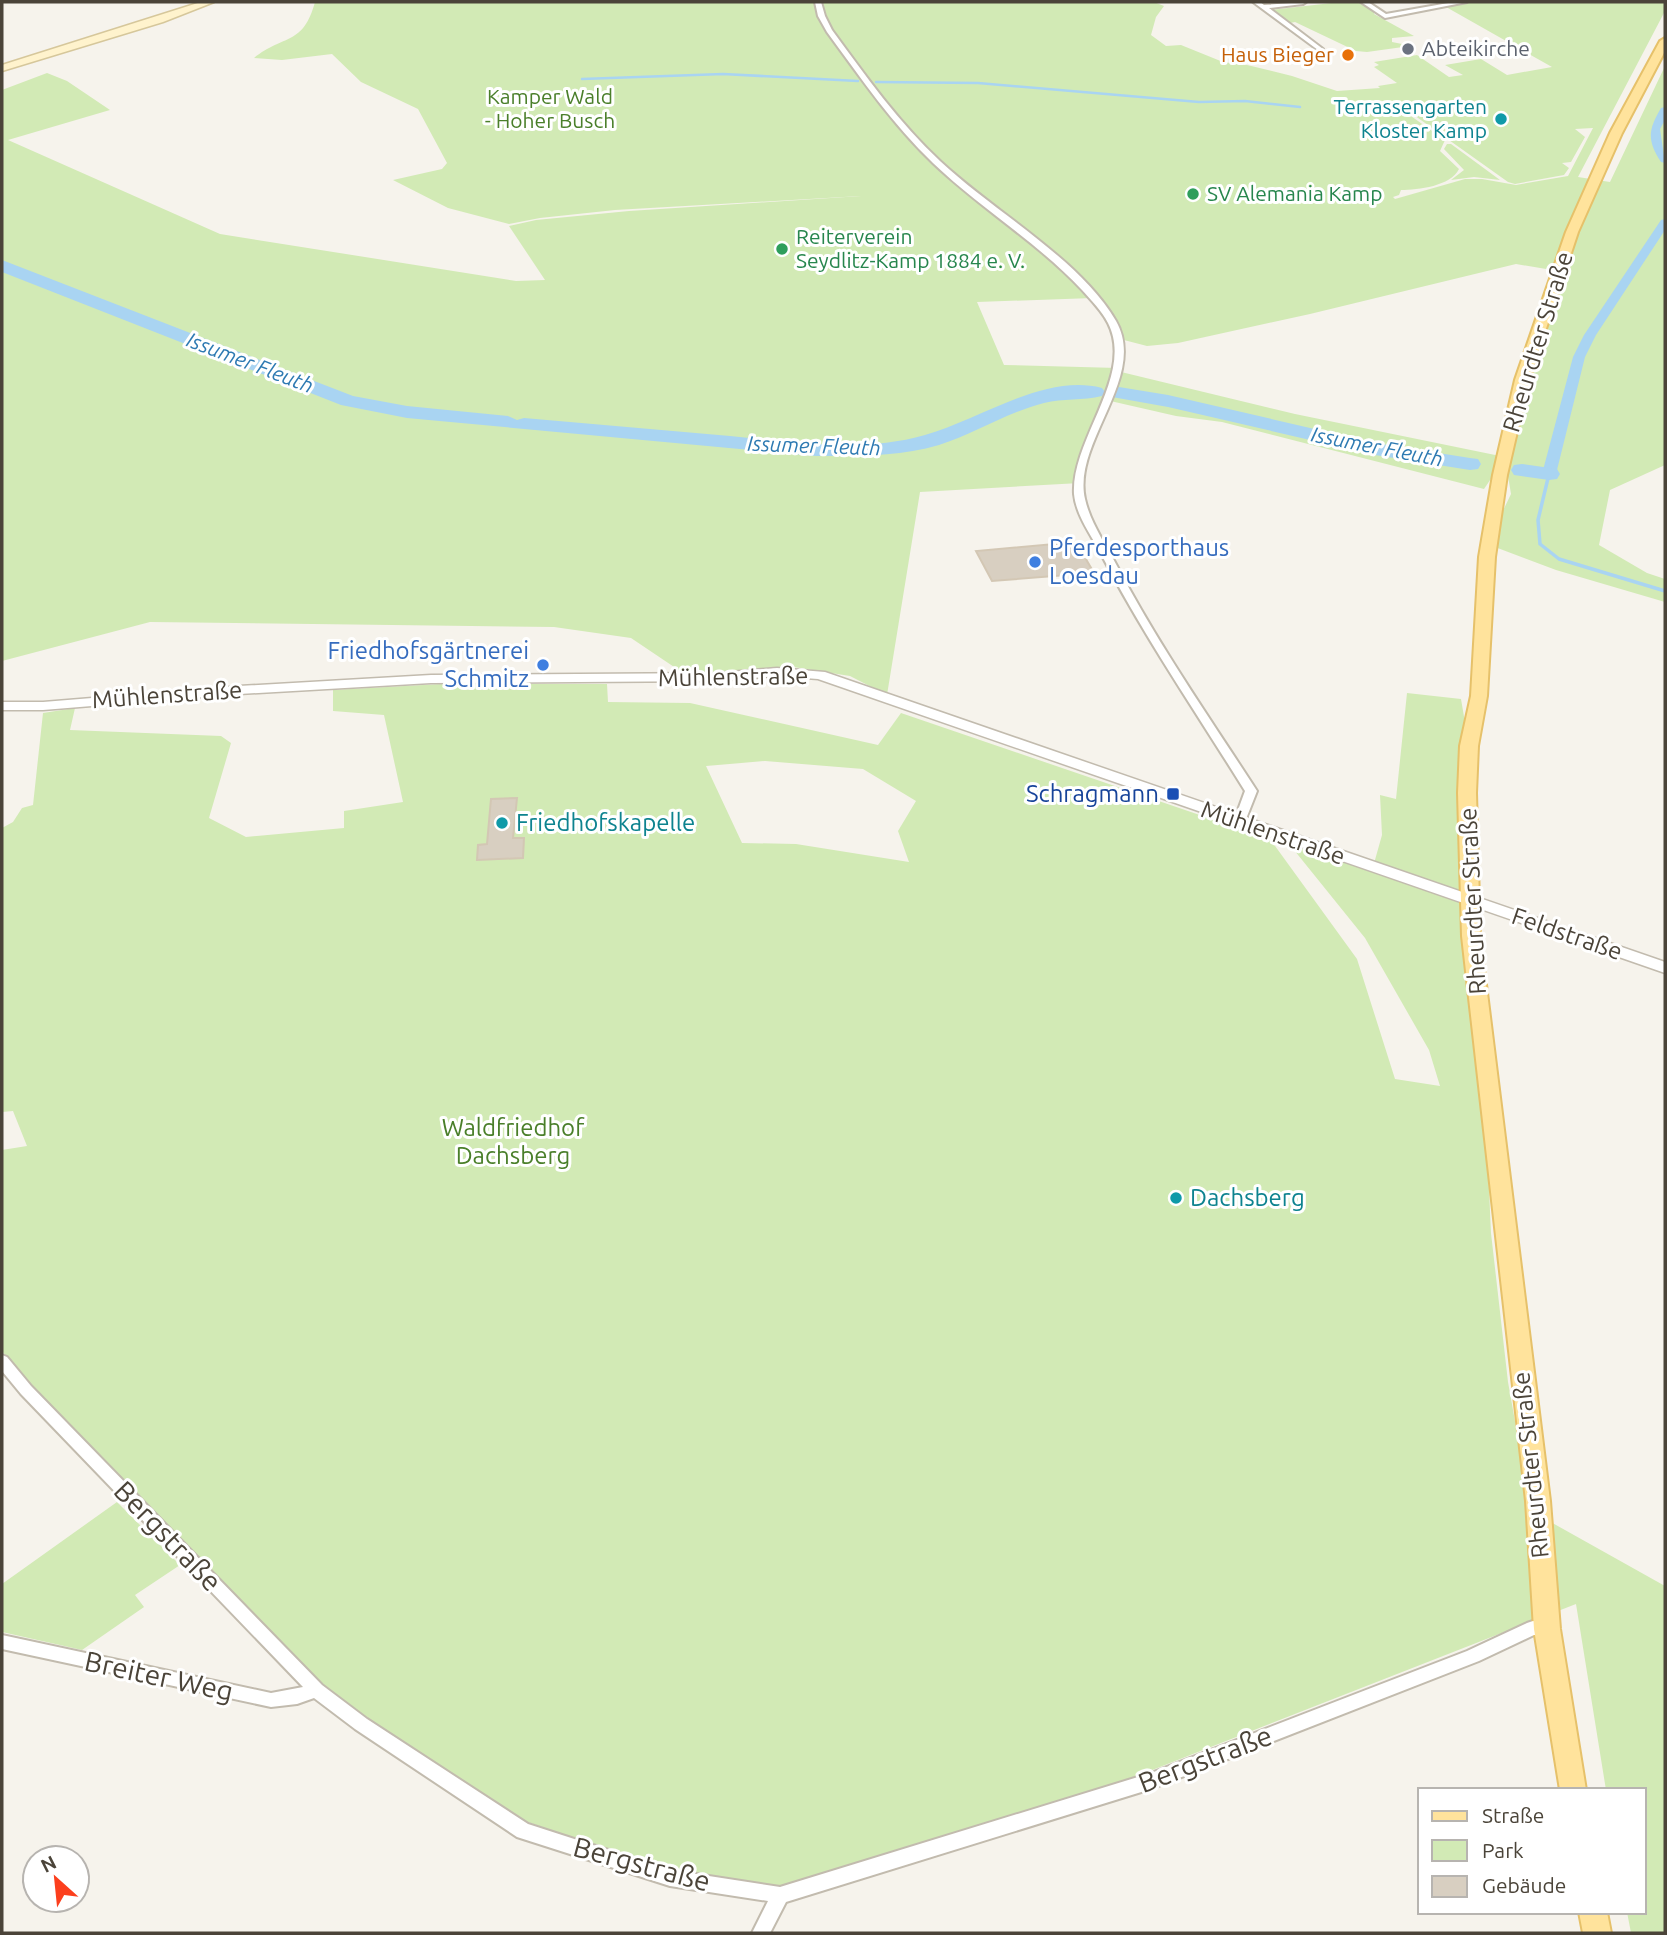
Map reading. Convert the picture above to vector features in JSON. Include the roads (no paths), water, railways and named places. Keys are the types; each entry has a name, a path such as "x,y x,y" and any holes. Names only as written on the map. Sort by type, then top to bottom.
{"main road":[{"path":"2,68 160,20 209,2"},
{"name":"Rheurdter Straße","path":"1573,1788 1547,1629 1538,1501 1490,1117 1471,936 1467,793 1469,746 1479,696 1489,534 1522,380 1572,232 1616,133 1665,41"},
{"path":"1593,1914 1597,1933"}],"street":[{"path":"818,2 818,10 831,32 909,134 938,164 1078,281 1114,324 1118,337 1118,368 1081,468 1079,494 1087,516 1119,579 1251,791 1240,821"},
{"path":"1256,2 1320,48"},
{"path":"1264,7 1303,2"},
{"path":"1364,2 1385,16 1464,2"},
{"name":"Mühlenstraße","path":"2,706 43,706 431,679 705,678 795,672 838,680 1470,900"},
{"name":"Feldstraße","path":"1470,900 1665,968"},
{"name":"Bergstraße","path":"2,1361 26,1390 316,1690 361,1724 523,1830 670,1878 780,1895 1152,1781 1473,1656 1533,1628 1547,1629"},
{"name":"Breiter Weg","path":"2,1642 271,1700 297,1697 316,1690"},
{"path":"761,1933 780,1895"}],"waterway":[{"path":"582,79 723,74 858,81"},
{"path":"876,82 978,83 1199,102 1245,101 1300,107"},
{"path":"1665,110 1655,129 1659,150 1665,160"},
{"path":"1549,474 1579,357 1590,335 1665,222"},
{"name":"Issumer Fleuth","path":"2,266 348,401 407,412 508,422"},
{"name":"Issumer Fleuth","path":"524,424 816,450 884,450 932,440 1035,399 1068,392 1095,392"},
{"name":"Issumer Fleuth","path":"1119,393 1168,401 1375,449 1470,464"},
{"name":"Issumer Fleuth","path":"1522,470 1549,474"},
{"path":"1549,474 1538,520 1540,544 1559,559 1665,591"}],"place":[{"name":"Abteikirche","path":"1408,49"},
{"name":"Haus Bieger","path":"1348,55"},
{"name":"Terrassengarten Kloster Kamp","path":"1501,119"},
{"name":"SV Alemania Kamp","path":"1193,194"},
{"name":"Reiterverein Seydlitz-Kamp 1884 e. V.","path":"782,249"},
{"name":"Pferdesporthaus Loesdau","path":"1035,562"},
{"name":"Friedhofsgärtnerei Schmitz","path":"543,665"},
{"name":"Schragmann","path":"1173,794"},
{"name":"Friedhofskapelle","path":"502,823"},
{"name":"Dachsberg","path":"1176,1198"}],"park label":[{"name":"Kamper Wald - Hoher Busch","path":"550,109"},
{"name":"Waldfriedhof Dachsberg","path":"513,1142"}]}
